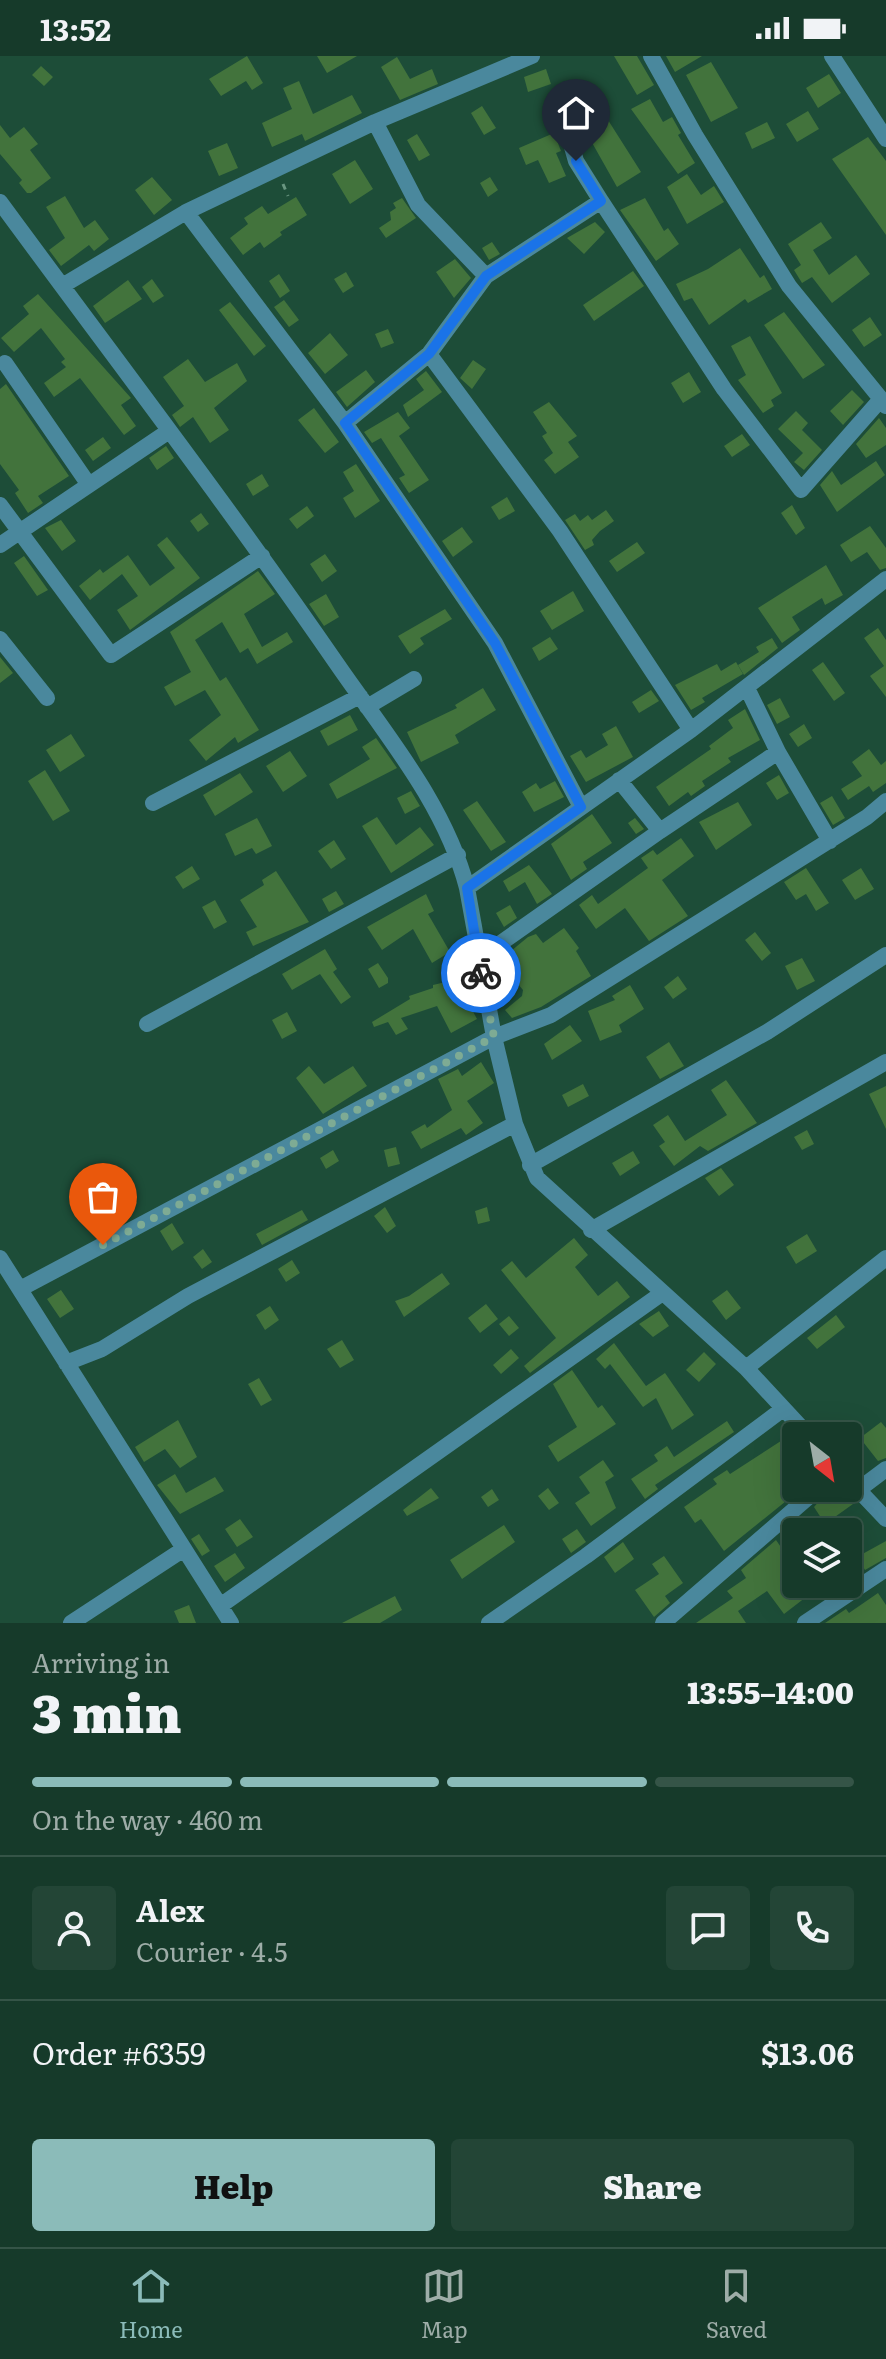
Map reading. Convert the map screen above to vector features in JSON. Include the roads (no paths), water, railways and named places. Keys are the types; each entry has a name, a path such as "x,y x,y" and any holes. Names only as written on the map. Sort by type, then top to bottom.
{"street":[{"path":"62,286 186,212 375,122 532,56"},
{"path":"562,112 576,161 601,201 724,389 801,490 883,402 789,286 695,135 651,56"},
{"path":"832,56 886,139"},
{"path":"375,122 418,205 486,276"},
{"path":"345,423 429,354 486,276 601,201"},
{"path":"0,202 262,556 436,808 458,855 467,888 494,1037 515,1124 537,1178 661,1294 746,1368 796,1422"},
{"path":"186,212 345,423 495,643 581,807"},
{"path":"429,354 560,531 691,730"},
{"path":"5,363 89,485"},
{"path":"0,545 169,431"},
{"path":"0,505 111,655 262,556"},
{"path":"467,888 691,730 886,579"},
{"path":"0,639 47,698"},
{"path":"153,803 414,679"},
{"path":"747,688 778,752 830,841"},
{"path":"478,959 778,752"},
{"path":"619,780 660,831"},
{"path":"20,1289 494,1037 551,1015 830,841 886,801"},
{"path":"147,1024 458,855"},
{"path":"530,1165 767,1032 886,955"},
{"path":"591,1230 886,1062"},
{"path":"66,1363 102,1349 188,1296 515,1124"},
{"path":"0,1258 225,1618 661,1294"},
{"path":"746,1368 886,1258"},
{"path":"489,1623 586,1556 783,1409"},
{"path":"862,1481 886,1469"},
{"path":"862,1494 886,1519"},
{"path":"663,1623 803,1502"},
{"path":"71,1623 184,1549"},
{"path":"805,1623 886,1569"}]}
